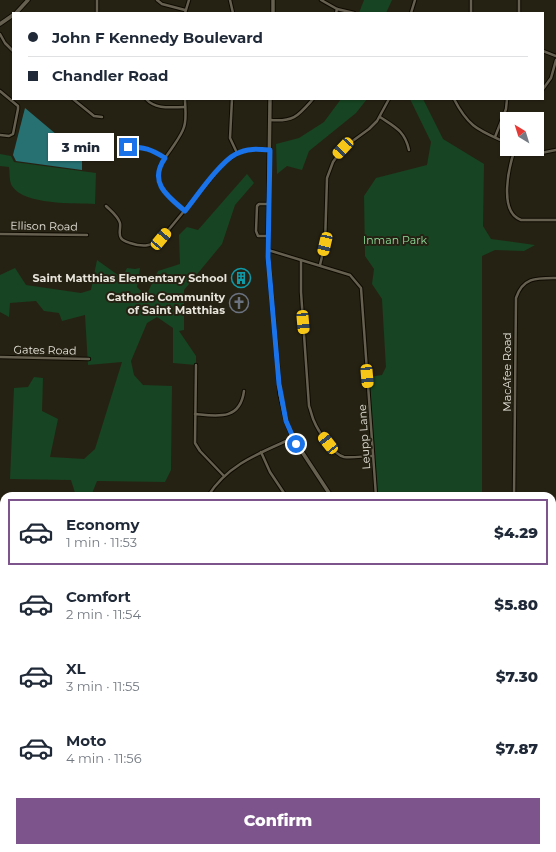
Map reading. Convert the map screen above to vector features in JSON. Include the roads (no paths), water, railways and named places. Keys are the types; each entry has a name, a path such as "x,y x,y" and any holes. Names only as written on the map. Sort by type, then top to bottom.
{"street":[{"path":"17,12 28,0"},
{"path":"97,0 97,12"},
{"path":"157,0 162,4 185,11 189,0"},
{"path":"230,0 233,12"},
{"path":"273,0 273,12"},
{"path":"321,0 337,9 350,12"},
{"path":"411,12 415,0"},
{"path":"471,0 471,12"},
{"path":"519,0 519,12"},
{"path":"0,24 12,16"},
{"path":"0,34 5,43 12,50"},
{"path":"544,51 556,56"},
{"path":"544,88 551,78 556,60"},
{"path":"0,91 17,104 18,109 13,134 9,136 0,135"},
{"path":"74,100 94,116 102,117"},
{"path":"147,100 150,104 155,106 185,107"},
{"path":"185,211 162,190 159,184 159,171 165,158 177,141 184,127 186,100"},
{"path":"232,100 230,138 237,153"},
{"path":"270,100 268,250 280,394 286,421 293,438 328,492"},
{"path":"270,120 282,121 293,118 313,100"},
{"path":"320,265 325,244 328,172 337,155 343,148 369,129 380,117 388,100"},
{"path":"455,100 461,112 474,127 500,140"},
{"path":"495,137 506,109 507,100"},
{"path":"380,117 403,134 408,143 409,150"},
{"path":"128,147 142,147 150,149 165,158"},
{"path":"106,206 120,222 120,236 124,241 142,246 149,246 161,239 230,157 250,149 270,150"},
{"path":"544,152 556,150"},
{"path":"513,156 508,179 507,199 510,209 517,218 521,220 556,220"},
{"path":"269,204 259,204 257,206 256,231 258,236 269,236"},
{"name":"Ellison Road","path":"0,234 87,235"},
{"name":"Leupp Lane","path":"268,250 350,275 361,288 376,492"},
{"path":"301,260 301,292 309,406 314,422 319,432 341,456 373,456"},
{"name":"MacAfee Road","path":"514,492 516,298 522,286 529,280 537,278 556,278"},
{"name":"Gates Road","path":"0,357 89,359"},
{"path":"196,365 194,439 197,447 224,476"},
{"path":"195,414 219,417 231,414 239,406 244,391"},
{"path":"211,492 224,476 236,466 261,452 293,438"},
{"path":"261,452 270,472 283,492"}],"water":[{"path":"25,108 82,156 82,170 16,161 13,155"}],"place":[{"name":"Saint Matthias Elementary School","path":"241,278"},
{"name":"Catholic Community of Saint Matthias","path":"239,303"}],"park label":[{"name":"Inman Park","path":"395,240"}]}
